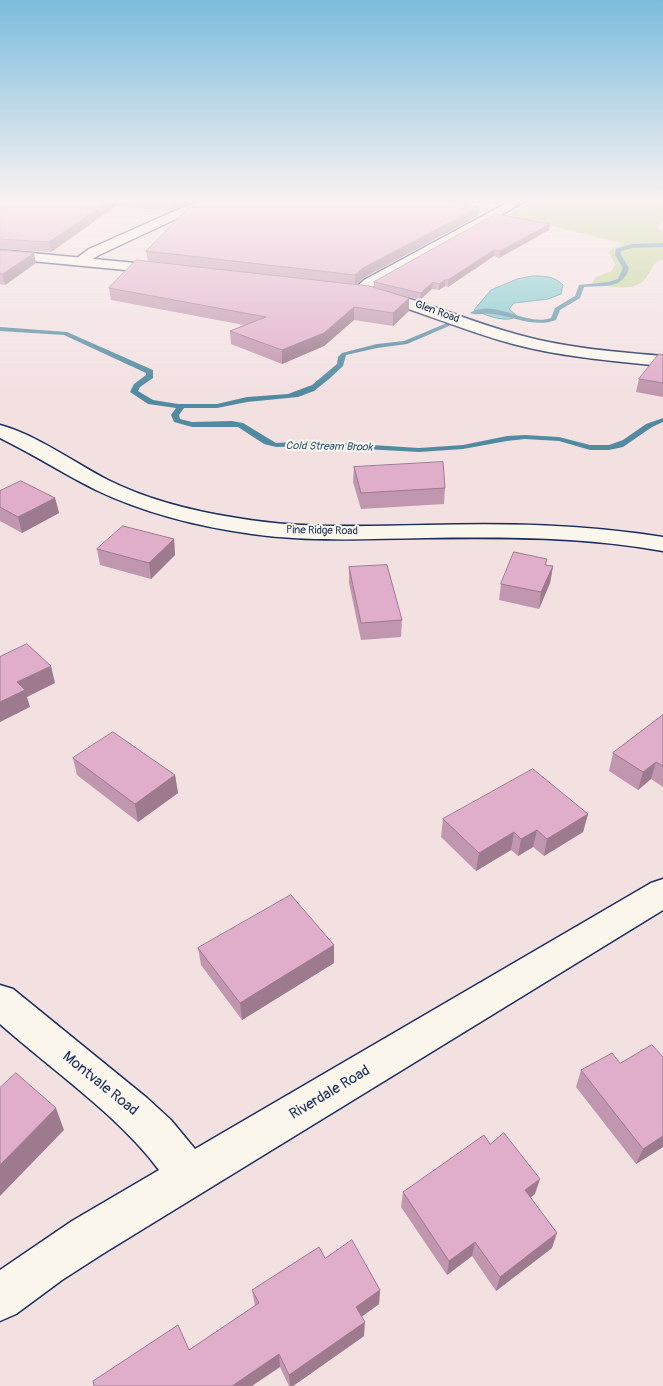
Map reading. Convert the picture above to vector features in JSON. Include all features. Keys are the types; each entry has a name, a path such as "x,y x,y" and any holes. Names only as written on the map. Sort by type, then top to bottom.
{"street":[{"path":"104,263 177,271"},
{"path":"358,292 369,283 406,263"},
{"name":"Glen Road","path":"342,290 413,304 486,331 520,340 587,352 663,361"},
{"name":"Pine Ridge Road","path":"0,431 25,442 101,484 138,500 238,525 288,532 533,530 591,533 663,544"},
{"name":"Riverdale Road","path":"0,1298 46,1264 663,893"},
{"name":"Montvale Road","path":"0,1001 134,1111 174,1154 189,1177"}],"green space":[{"path":"614,263 656,263 645,279 634,286 605,286 592,283 596,277 612,271"}],"water":[{"path":"533,276 553,278 563,285 561,294 548,299 514,303 509,309 517,316 508,319 496,318 474,310 491,290 517,279"}],"building":[{"path":"0,263 20,263 3,274 0,274"},
{"path":"133,263 160,263 369,286 409,298 393,313 354,307 324,333 282,350 230,331 266,317 109,288"},
{"path":"248,263 373,263 355,275"},
{"path":"409,263 475,263 448,280 439,284 433,282 421,293 374,282"},
{"path":"659,354 663,355 663,383 639,379"},
{"path":"443,462 445,488 361,493 354,467"},
{"path":"21,481 55,498 18,517 0,507 0,491"},
{"path":"123,526 174,539 149,563 97,549"},
{"path":"514,552 547,559 545,565 553,566 541,592 501,584"},
{"path":"387,565 402,620 361,623 349,567"},
{"path":"27,644 51,666 17,682 25,690 0,702 0,657"},
{"path":"663,715 663,766 656,762 643,772 613,753"},
{"path":"113,732 175,775 135,804 73,758"},
{"path":"533,769 588,814 547,839 537,830 521,839 514,832 479,853 443,819"},
{"path":"291,895 334,945 240,1003 198,948"},
{"path":"652,1045 663,1057 663,1136 643,1149 581,1070 612,1053 620,1063"},
{"path":"16,1073 56,1108 0,1165 0,1088"},
{"path":"504,1133 540,1179 525,1190 557,1233 500,1277 475,1242 449,1261 403,1192 484,1135 490,1144"},
{"path":"352,1240 380,1290 356,1307 365,1322 289,1375 279,1354 232,1386 94,1386 93,1381 178,1325 189,1350 259,1303 252,1290 319,1247 325,1258"}],"waterway":[{"path":"473,313 492,311 526,320 546,322 554,319 557,309 578,297 581,286 615,283 620,280 626,268 623,263"},
{"path":"178,406 217,406 259,398 303,393 319,384 341,365 341,357 344,354 377,346 405,343 447,325"},
{"name":"Cold Stream Brook","path":"0,329 65,333 147,370 150,372 150,376 137,386 134,392 151,402 178,406"},
{"name":"Cold Stream Brook","path":"178,406 180,408 175,415 177,420 192,425 240,425 271,444 309,444 384,449 454,448 516,437 546,437 585,447 605,448 620,445 649,425 663,420"}]}
